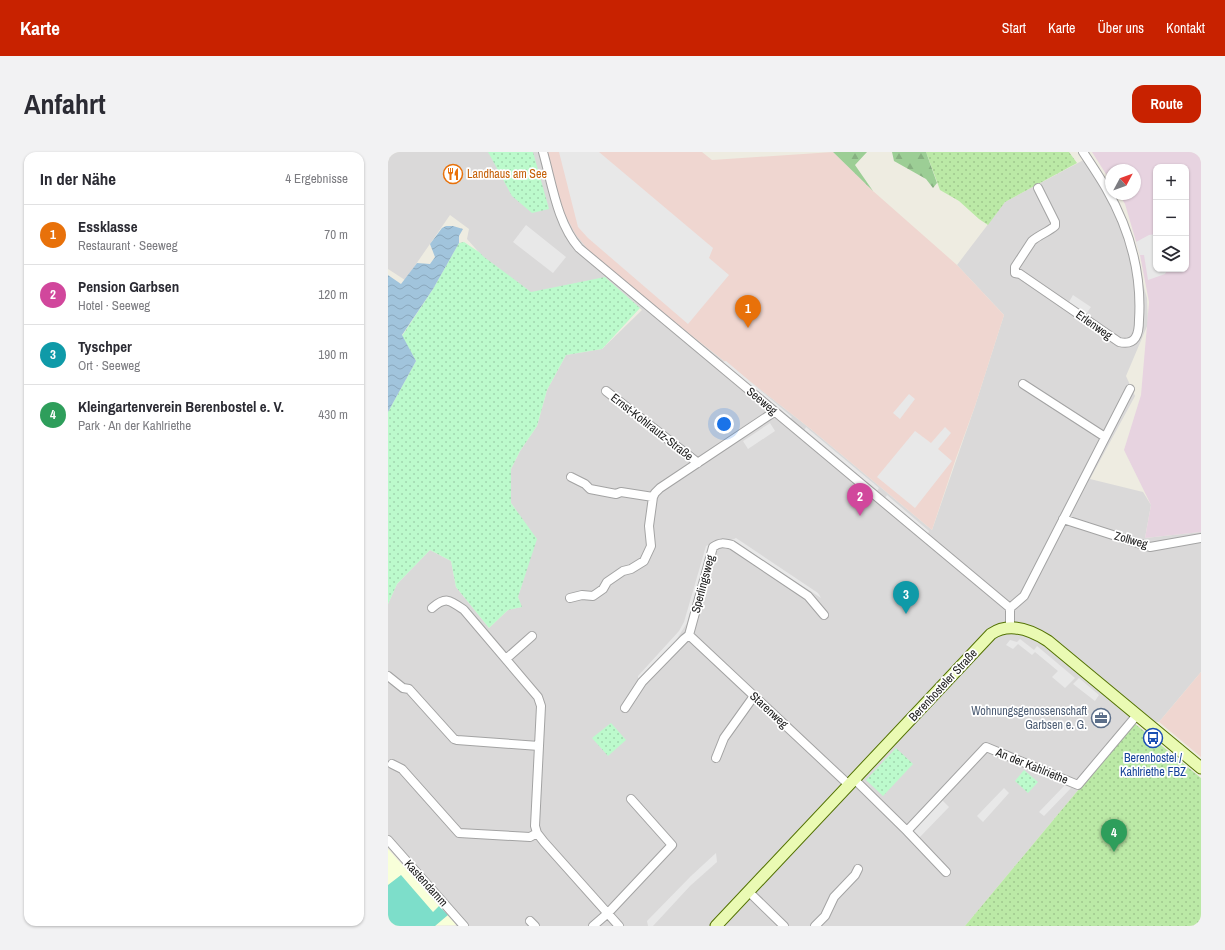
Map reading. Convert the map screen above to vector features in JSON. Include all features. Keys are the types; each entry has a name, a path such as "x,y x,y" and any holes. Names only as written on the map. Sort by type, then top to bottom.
{"street":[{"name":"Seeweg","path":"543,152 559,210 566,229 572,240 579,248 1010,608"},
{"name":"Erlenweg","path":"1038,188 1055,222 1055,226 1032,241 1015,267 1015,273 1020,274 1119,342 1131,342 1134,340 1138,332 1140,310 1140,298 1133,253 1113,201 1106,187 1083,152"},
{"path":"1023,384 1104,437"},
{"path":"1010,628 1010,608 1024,596 1104,437 1130,389"},
{"name":"Ernst-Kohlrautz-Straße","path":"606,391 698,463"},
{"name":"Ernst-Kohlrautz-Straße","path":"654,497 655,493 660,488 774,412"},
{"path":"570,598 582,595 593,596 603,589 607,582 623,571 630,569 644,561 651,546 649,526 654,497 621,492 616,494 590,489 585,484 571,478"},
{"name":"Zollweg","path":"1063,519 1150,547 1201,538"},
{"name":"Sperlingsweg","path":"689,635 713,547 724,543 732,545 808,596 824,616"},
{"path":"432,608 440,601 451,601 464,610 538,697 541,706 535,826 537,833 619,926"},
{"name":"Berenbosteler Straße","path":"716,926 991,634 996,631 1010,628 1027,630 1048,641 1201,768"},
{"path":"625,708 642,682 689,635"},
{"name":"Starenweg","path":"689,635 754,696 852,782"},
{"path":"506,659 532,636"},
{"path":"388,676 403,688 409,689 454,739 539,746"},
{"path":"716,758 724,738 754,696"},
{"name":"An der Kahlriethe","path":"907,831 986,747 1078,785 1137,715"},
{"path":"392,764 402,769 459,833 530,837 537,833"},
{"path":"852,782 907,831 946,872"},
{"path":"593,926 608,913 672,845 631,799"},
{"name":"Kastendamm","path":"388,840 464,926"},
{"path":"814,926 825,916 834,897 855,875 858,869"},
{"path":"749,892 784,926"}],"shaded area":[{"path":"388,152 547,152 561,207 691,335 812,430 932,530 975,406 1004,315 957,265 1005,202 1091,156 1105,180 1105,200 1117,200 1121,207 1147,298 1148,324 1126,376 1135,396 1090,479 1143,492 1151,505 1145,538 1201,532 1201,672 1159,722 1134,723 965,926 456,926 454,910 388,835 388,604 397,584 430,550 451,561 456,587 489,628 508,610 521,607 518,597 536,539 511,503 511,469 520,451 537,426 547,390 566,355 602,349 642,310 605,278 531,293 484,258 467,239 469,229 450,215 405,280 388,269"},
{"path":"547,152 702,152 712,160 833,152 873,191 957,265 1004,315 975,406 932,530 812,430 691,335 591,253 576,235 561,207"},
{"path":"559,152 599,152 713,248 709,258 729,275 688,324 588,238 578,227"},
{"path":"1092,152 1201,152 1201,532 1145,538 1151,505 1124,450 1141,395 1149,302 1140,255 1123,200 1141,200 1141,164 1105,164 1105,173"},
{"path":"526,225 566,257 553,273 513,242"},
{"path":"1153,234 1153,272 1166,272 1165,274 1148,280 1144,255 1140,255 1136,242"},
{"path":"1073,295 1091,307 1086,314 1069,302"},
{"path":"726,361 792,417 790,419 722,362"},
{"path":"909,394 915,399 900,419 893,413"},
{"path":"770,423 775,431 748,449 743,441"},
{"path":"806,427 879,488 877,491 804,431"},
{"path":"945,427 951,433 938,449 952,461 915,508 877,477 915,431 931,443"},
{"path":"887,495 929,531 928,534 885,498"},
{"path":"736,538 818,593 821,598 732,540"},
{"path":"710,544 687,623 675,642 638,680 638,676 679,631 684,622 706,546"},
{"path":"1020,639 1034,650 1037,646 1075,678 1065,688 1052,677 1058,671 1035,652 1032,655 1018,644 1013,649 1006,645 1010,640 1017,642"},
{"path":"1201,672 1201,757 1159,722"},
{"path":"1079,678 1099,695 1095,701 1073,684"},
{"path":"1065,785 1071,788 1044,816 1039,812"},
{"path":"1004,788 1009,793 983,822 977,816"},
{"path":"942,800 949,807 919,838 913,831"},
{"path":"388,849 456,925 388,926"},
{"path":"716,853 717,862 690,886 653,926 648,926 647,921"},
{"path":"401,875 433,912 439,906 448,915 435,926 388,926 388,885"}],"green space":[{"path":"488,152 533,152 549,209 532,213 512,196"},
{"path":"833,152 867,152 855,165 873,191"},
{"path":"892,152 926,152 937,183 933,188 926,179 894,161"},
{"path":"926,152 1069,152 1077,163 1005,202 988,225 959,201 940,190"},
{"path":"464,242 531,292 605,277 640,308 602,349 566,355 547,390 537,426 520,451 511,469 511,503 537,539 518,597 522,607 508,610 489,628 456,587 451,561 430,550 397,584 388,604 388,412 416,361 402,336 433,289 459,243"},
{"path":"611,723 626,740 608,756 592,738"},
{"path":"1134,723 1201,778 1201,926 965,926"},
{"path":"896,748 913,764 883,796 866,780"},
{"path":"1024,770 1038,782 1028,793 1015,781"}],"water":[{"path":"446,226 453,226 463,229 459,236 459,243 433,289 402,335 416,361 388,412 388,275 401,284 417,263 430,264 435,257 430,244 442,228"}],"place":[{"name":"Landhaus am See","path":"453,174"},
{"name":"Essklasse","path":"748,328"},
{"name":"Pension Garbsen","path":"860,516"},
{"name":"Tyschper","path":"906,614"},
{"name":"Wohnungsgenossenschaft Garbsen e. G.","path":"1101,718"},
{"name":"Berenbostel / Kahlriethe FBZ","path":"1153,738"},
{"name":"Kleingartenverein Berenbostel e. V.","path":"1114,852"}]}
